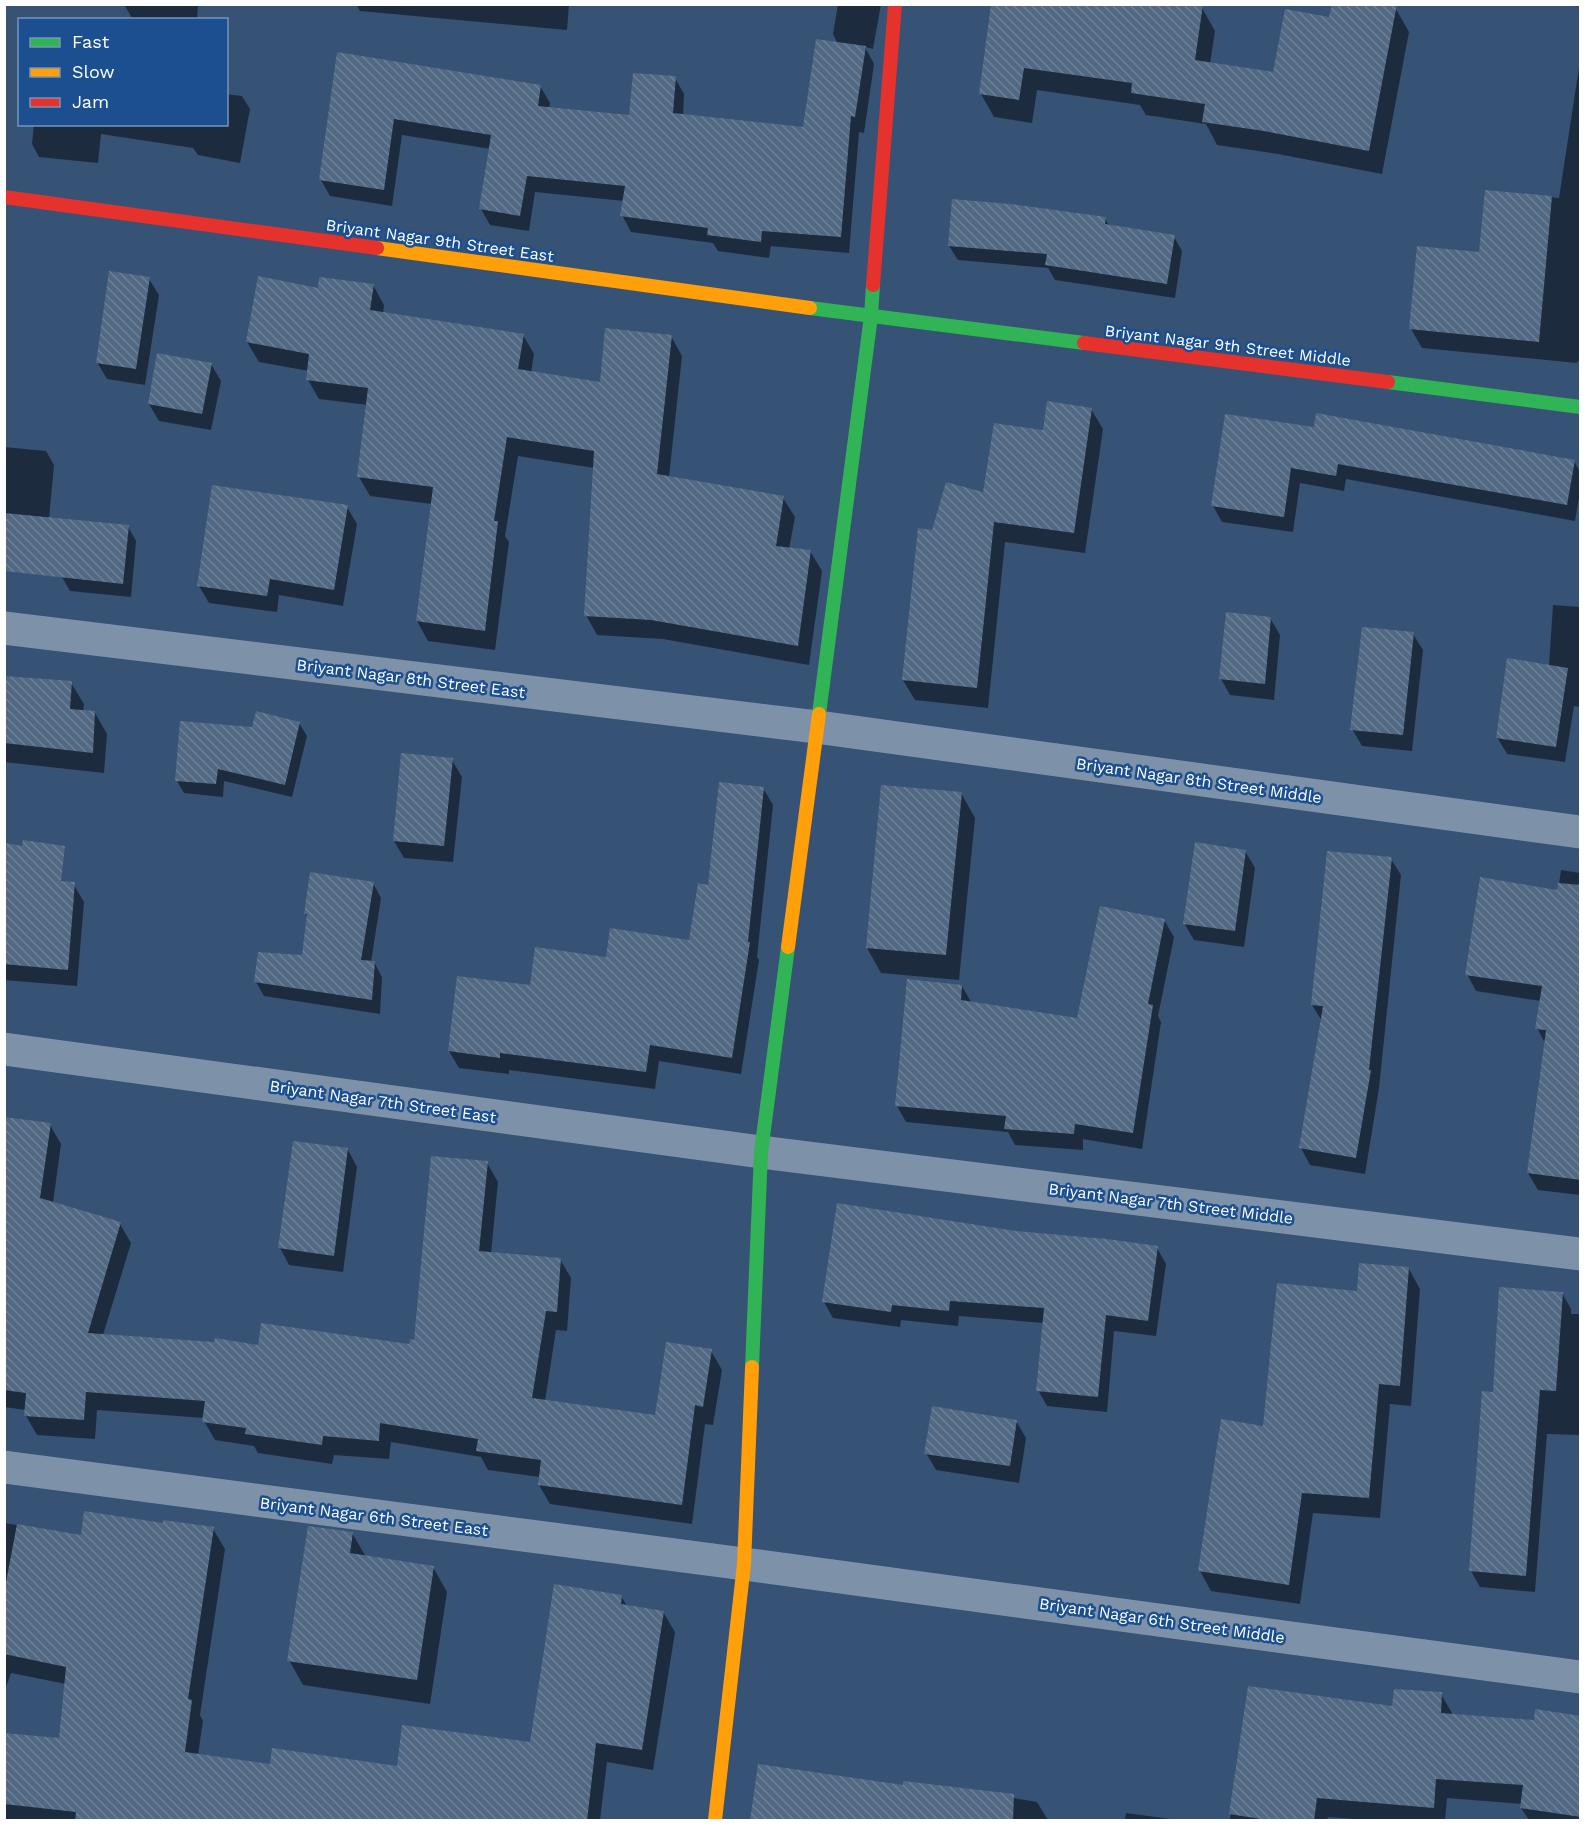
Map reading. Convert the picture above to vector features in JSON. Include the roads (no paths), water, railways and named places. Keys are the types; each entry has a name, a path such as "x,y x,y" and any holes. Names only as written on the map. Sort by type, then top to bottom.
{"street":[{"path":"715,1821 744,1564 761,1152 871,316 895,4"},
{"name":"Briyant Nagar 9th Street East","path":"4,197 871,316"},
{"name":"Briyant Nagar 9th Street Middle","path":"871,316 1581,407"},
{"name":"Briyant Nagar 8th Street East","path":"4,628 816,727"},
{"name":"Briyant Nagar 8th Street Middle","path":"816,727 1581,832"},
{"name":"Briyant Nagar 7th Street East","path":"4,1049 761,1152"},
{"name":"Briyant Nagar 7th Street Middle","path":"761,1152 1581,1254"},
{"name":"Briyant Nagar 6th Street East","path":"4,1467 744,1564"},
{"name":"Briyant Nagar 6th Street Middle","path":"744,1564 1581,1677"}]}
